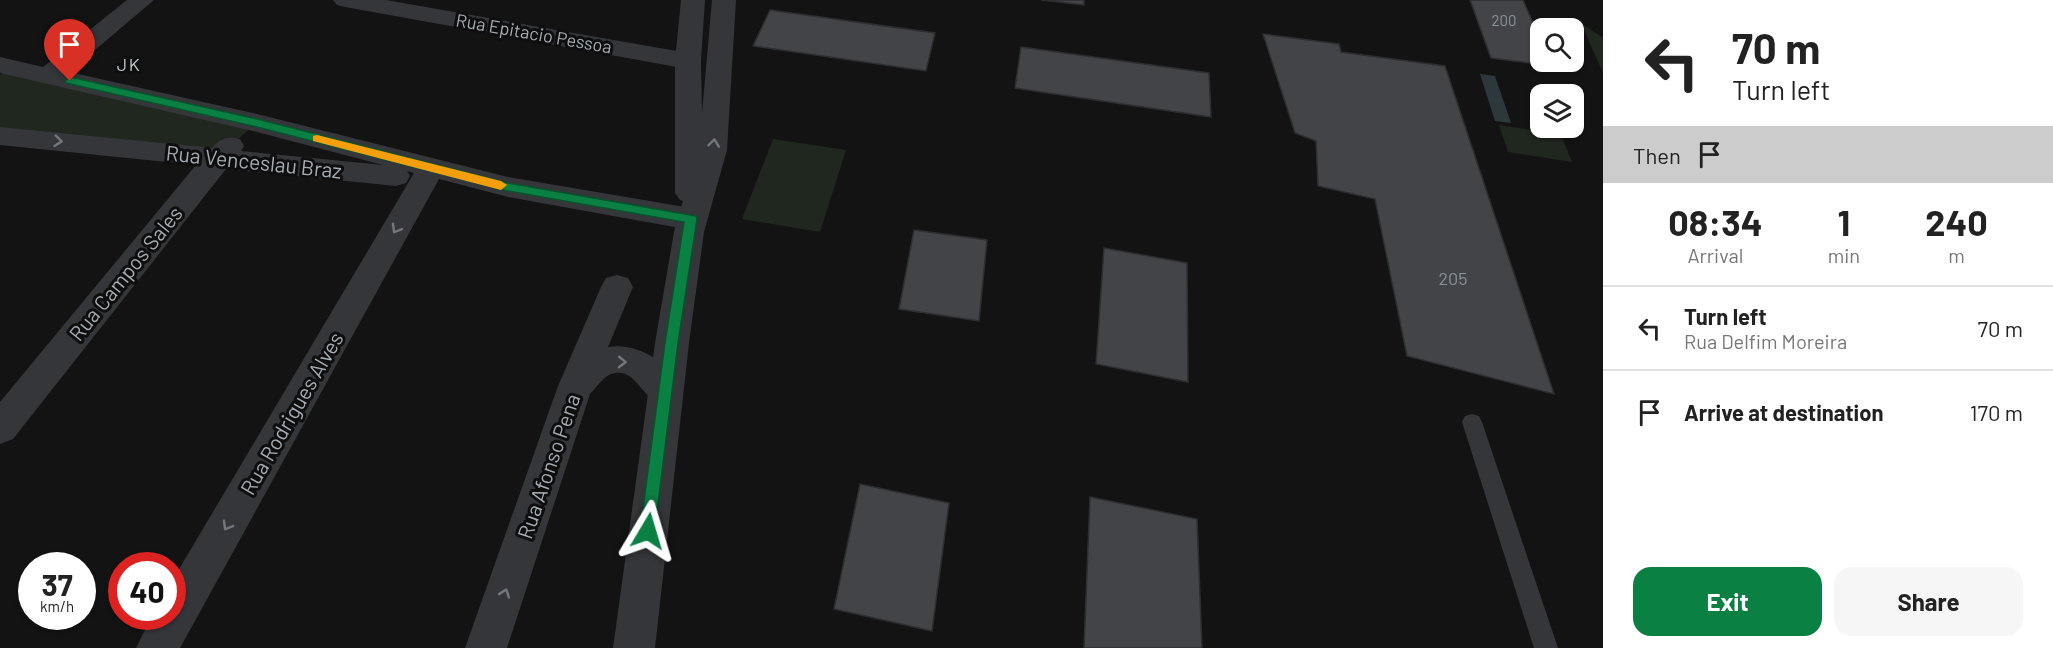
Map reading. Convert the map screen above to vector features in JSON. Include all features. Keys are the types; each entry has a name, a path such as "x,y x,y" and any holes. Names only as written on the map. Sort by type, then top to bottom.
{"street":[{"path":"48,76 142,0"},
{"name":"Rua Epitacio Pessoa","path":"345,0 688,61"},
{"path":"691,219 688,61 693,0"},
{"path":"634,648 666,390 691,219 713,150 724,0"},
{"path":"0,65 257,123 508,187 691,219"},
{"name":"Rua Campos Sales","path":"0,428 219,157 257,123"},
{"name":"Rua Venceslau Braz","path":"6,142 219,157 508,187"},
{"name":"Rua Rodrigues Alves","path":"157,648 425,178"},
{"name":"Rua Afonso Pena","path":"486,648 575,386 617,287"},
{"path":"575,386 600,364 619,360 636,363 652,373 666,390"}],"lane":[{"path":"1472,422 1546,648"}],"shaded area":[{"path":"1584,25 1603,38 1603,73 1584,30"},
{"path":"8,69 256,123 218,157 0,135 0,75"},
{"path":"1480,74 1495,76 1511,123 1495,121"},
{"path":"1499,125 1530,130 1530,138 1562,138 1572,162 1508,152"},
{"path":"773,139 846,150 820,232 742,219"}],"building":[{"path":"1041,0 1084,0 1084,5"},
{"path":"1470,0 1523,0 1531,18 1530,63 1491,58"},
{"path":"770,10 935,33 926,71 753,46"},
{"path":"1263,34 1339,44 1341,52 1445,66 1554,394 1407,356 1375,199 1318,186 1316,141 1295,133"},
{"path":"1021,47 1209,73 1211,117 1015,88"},
{"path":"914,230 987,240 979,321 899,309"},
{"path":"1104,248 1187,263 1188,382 1096,364"},
{"path":"860,484 949,503 932,631 834,609"},
{"path":"1090,497 1197,519 1202,648 1084,648"}],"slow traffic":[{"path":"317,138 501,185"}],"district":[{"name":"JK","path":"129,64"}],"route":[{"path":"70,81 257,123 508,187 691,219 672,343 648,531"}]}
